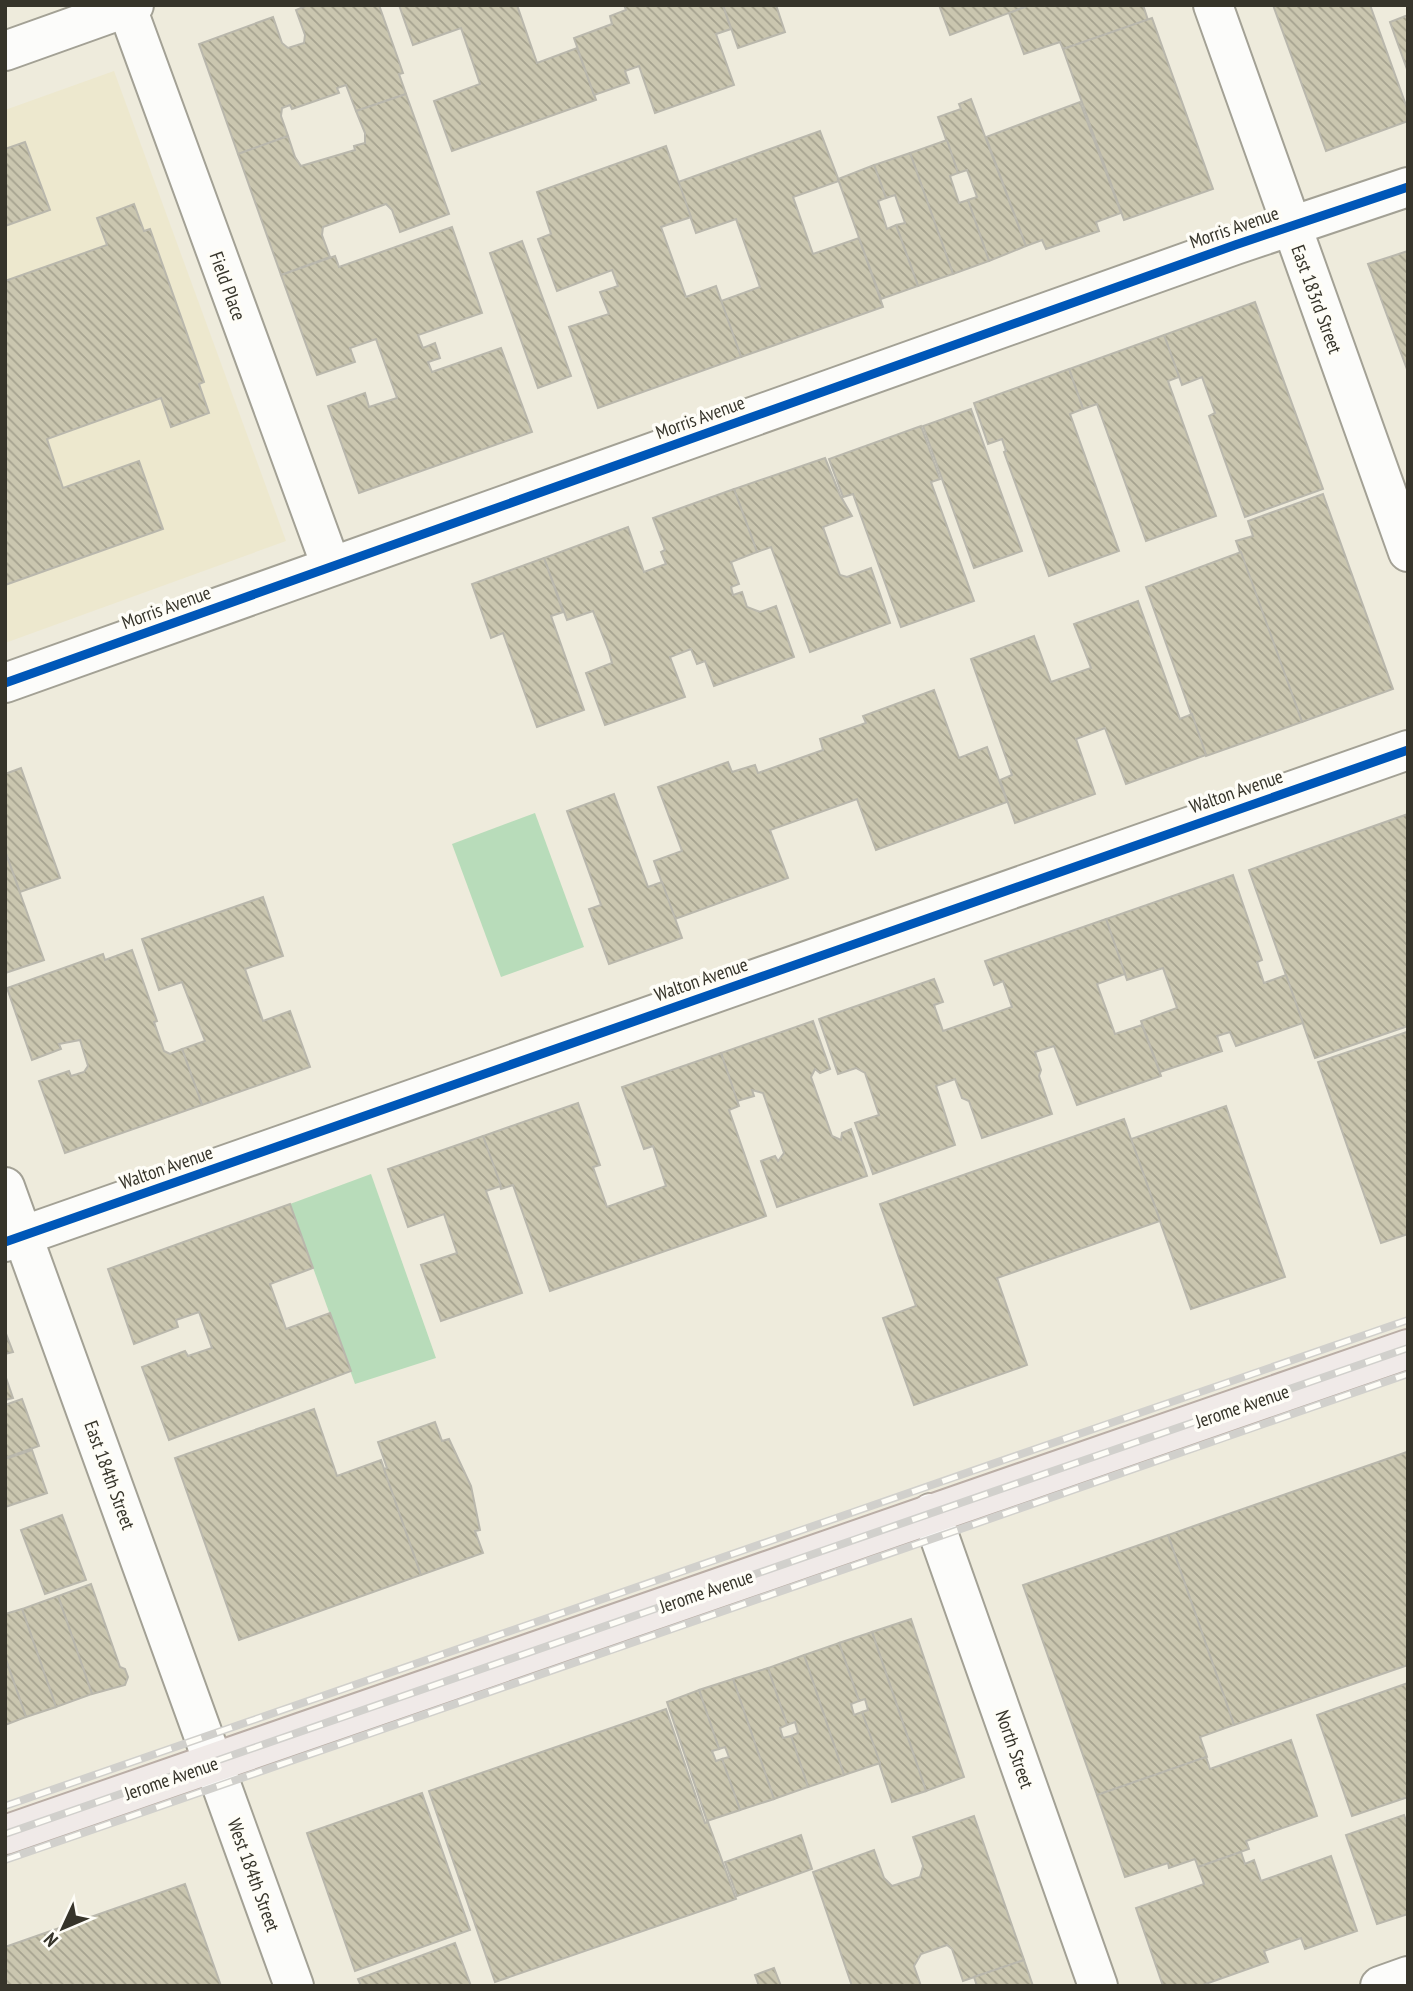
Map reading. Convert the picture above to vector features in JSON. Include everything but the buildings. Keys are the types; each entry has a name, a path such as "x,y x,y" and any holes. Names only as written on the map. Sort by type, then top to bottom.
{"main road":[{"name":"Jerome Avenue","path":"5,1835 1408,1349"}],"street":[{"name":"East 183rd Street","path":"1213,5 1408,552"},
{"path":"5,51 129,6"},
{"name":"Field Place","path":"129,6 331,566"},
{"name":"Morris Avenue","path":"5,683 1291,226 1408,187"},
{"name":"Walton Avenue","path":"15,1239 1408,750"},
{"name":"East 184th Street","path":"5,1187 15,1239 213,1764"},
{"name":"North Street","path":"931,1513 1098,1986"},
{"name":"West 184th Street","path":"213,1764 294,1986"},
{"path":"1380,1986 1408,1976"}],"shaded area":[{"path":"114,71 286,541 5,643 5,110"}],"green space":[{"path":"535,813 584,947 501,977 452,844"},
{"path":"371,1174 436,1358 355,1384 290,1204"}],"railway":[{"path":"5,1806 1408,1320"},
{"path":"5,1834 1408,1348"},
{"path":"5,1860 1408,1374"}],"cycle path":[{"path":"5,683 1235,245 1408,187"},
{"path":"5,1242 1408,750"}]}
